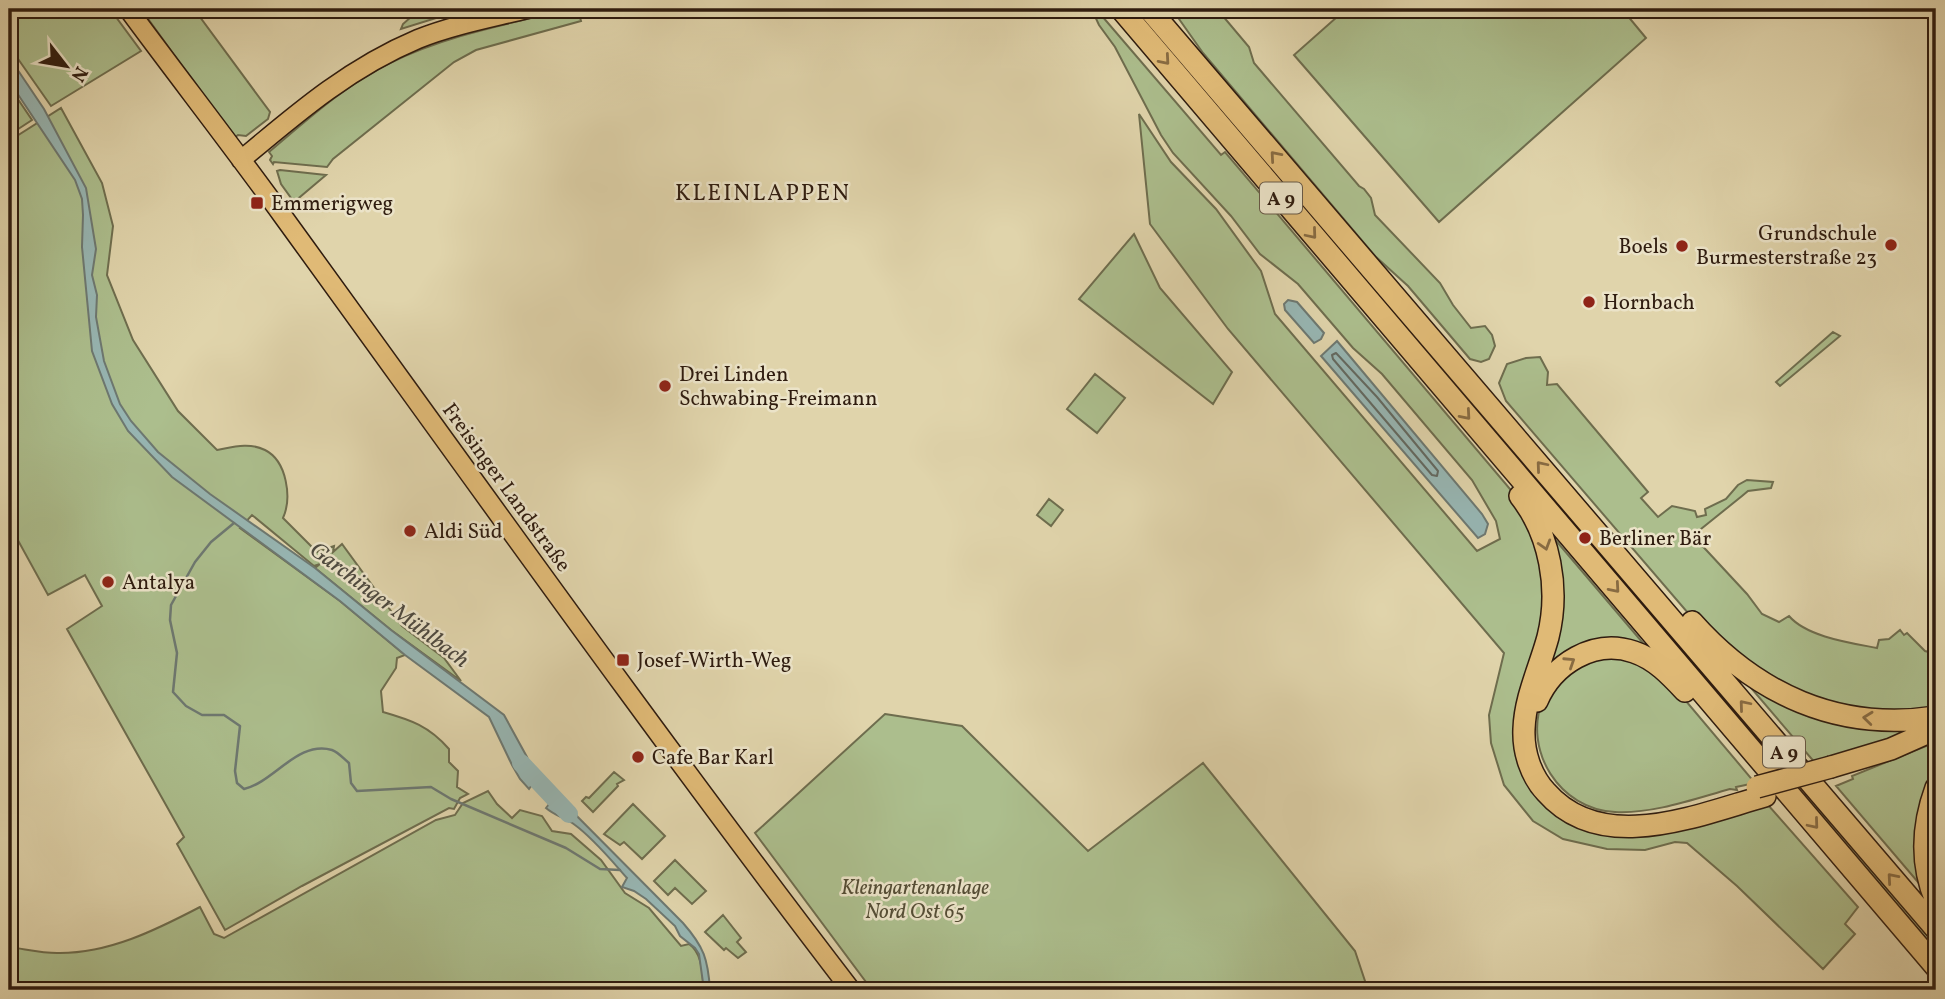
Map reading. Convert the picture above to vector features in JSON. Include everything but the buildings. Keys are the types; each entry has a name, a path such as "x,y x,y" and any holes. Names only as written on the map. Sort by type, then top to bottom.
{"highway":[{"name":"A 9","path":"1121,9 1936,967"},
{"name":"A 9","path":"1149,9 1936,929"},
{"path":"1164,9 1186,51"},
{"path":"1490,443 1495,465 1529,507 1538,523 1550,563 1552,612 1548,635 1529,697 1524,731 1528,760 1537,782 1558,806 1579,819 1607,827 1622,828 1666,822 1936,740"},
{"path":"1633,574 1657,583 1709,641 1733,663 1787,697 1824,710 1869,719 1918,720 1936,717"},
{"path":"1739,735 1708,718 1671,676 1652,660 1633,651 1611,649 1575,657 1551,676 1532,714 1534,751 1541,770 1551,786 1567,801 1584,810 1605,817 1647,815 1761,792"},
{"path":"1832,772 1936,729"},
{"path":"1936,788 1926,820 1924,850 1927,873 1936,901"}],"main road":[{"name":"Freisinger Landstraße","path":"128,9 698,787 851,990"},
{"path":"241,160 331,86 371,61 443,30 527,9"}],"green space":[{"path":"11,9 110,9 141,51 51,106 9,46"},
{"path":"141,9 194,9 270,112 268,119 246,136 238,135 234,138"},
{"path":"420,9 465,9 401,29"},
{"path":"569,9 570,12 579,14 581,21 476,50 454,62 333,159 327,167 273,164 270,160 272,156 269,152 312,116 342,92 390,63 455,38"},
{"path":"1088,9 1096,9 1221,155 1225,152 1521,502 1548,579 1521,745 1581,822 1769,806 1858,907 1845,924 1855,934 1823,969 1737,886 1687,843 1675,842 1645,850 1607,849 1563,839 1533,821 1504,785 1491,743 1489,715 1504,653 1228,329 1150,224 1139,114 1171,162 1216,209 1261,271 1275,314 1477,551 1500,539 1496,521 1472,480 1382,374 1353,348 1298,284 1260,254 1231,216 1173,153 1115,47 1093,12"},
{"path":"1132,9 1137,9 1163,39 1789,772 1783,774"},
{"path":"1172,9 1217,9 1249,47 1254,63 1371,198 1375,215 1440,283 1471,328 1485,326 1492,335 1495,346 1489,359 1481,362 1470,359 1408,286 1375,256 1203,53"},
{"path":"1346,9 1622,9 1646,38 1439,222 1294,55"},
{"path":"9,86 32,120 9,135"},
{"path":"61,108 102,183 113,226 107,275 133,340 178,411 217,450 253,446 272,455 286,481 287,500 283,518 317,552 334,546 333,552 342,544 402,626 444,658 461,681 391,630 315,568 320,564 314,566 252,515 240,528 340,601 405,655 397,658 396,668 381,691 383,712 419,725 442,741 449,749 449,762 458,771 457,787 468,794 460,798 454,809 449,808 225,930 177,844 184,837 67,629 102,606 85,575 48,595 9,524 9,141"},
{"path":"277,171 326,175 294,202 281,184"},
{"path":"1134,234 1160,288 1232,372 1213,404 1079,299"},
{"path":"1833,332 1840,336 1780,386 1776,382"},
{"path":"1540,357 1548,372 1547,385 1557,384 1648,492 1641,498 1658,517 1672,506 1695,511 1697,517 1706,515 1705,509 1726,499 1738,485 1747,480 1773,482 1771,488 1748,491 1696,533 1696,539 1762,614 1779,622 1789,616 1818,634 1877,648 1879,640 1889,639 1900,630 1904,635 1907,633 1925,651 1936,654 1936,712 1898,716 1793,695 1694,620 1506,401 1499,383 1507,364"},
{"path":"1095,374 1125,398 1097,433 1067,409"},
{"path":"1049,499 1063,510 1051,526 1037,515"},
{"path":"1547,530 1654,656 1642,650 1550,670"},
{"path":"1627,655 1670,682 1755,783 1673,805 1629,812 1595,809 1578,801 1563,789 1550,774 1542,757 1538,718 1543,699 1554,683 1579,660"},
{"path":"1746,682 1762,688 1936,723 1816,764"},
{"name":"Kleingartenanlage Nord Ost 65","path":"885,714 962,726 1088,851 1203,763 1355,951 1368,990 872,990 755,833"},
{"path":"1936,742 1936,776 1932,784 1923,888 1836,786 1853,779 1852,776"},
{"path":"614,772 624,780 617,784 593,812 582,801 586,797 589,798"},
{"path":"488,791 512,818 520,810 542,816 552,831 571,834 601,860 625,893 649,908 681,946 689,944 694,948 701,965 704,990 9,990 9,947 57,953 95,949 149,932 200,907 214,934 224,938 436,820 455,815 463,803"},
{"path":"1807,794 1934,942 1930,945 1801,796"},
{"path":"633,804 665,836 642,859 624,842 620,845 604,834"},
{"path":"675,860 706,891 692,904 675,888 668,895 654,881"},
{"path":"723,915 741,938 737,942 746,952 738,958 726,948 724,950 705,932"}],"water":[{"path":"9,57 44,109 86,188 96,249 92,275 97,295 96,317 104,361 120,404 131,421 158,452 210,494 315,568 391,630 504,715 537,778 529,789 512,765 489,717 405,655 340,601 172,477 128,431 112,404 92,351 82,247 82,199 75,180 9,81"},
{"path":"1288,300 1297,302 1324,333 1321,339 1314,343 1285,310 1284,304"},
{"path":"1337,341 1482,514 1488,524 1485,534 1478,538 1321,356"},
{"path":"556,795 690,931 704,954 710,990 704,990 699,954 695,948 680,936 675,926 646,899 622,887 627,878 589,837 572,823 546,808"}],"waterway":[{"name":"Garchinger Mühlbach","path":"234,523 211,542 195,562 171,605 170,620 177,653 173,692 186,706 202,715 224,715 240,726 235,771 237,783 244,789 266,779 308,751 332,750 349,763 351,783 357,791 431,787 451,799 566,848 600,869 620,870"},
{"name":"Garchinger Mühlbach","path":"521,763 569,814"},
{"path":"9,987 14,990"}],"place":[{"name":"Emmerigweg","path":"257,203"},
{"name":"Grundschule Burmesterstraße 23","path":"1891,245"},
{"name":"Boels","path":"1682,246"},
{"name":"Hornbach","path":"1589,302"},
{"name":"Drei Linden Schwabing-Freimann","path":"665,386"},
{"name":"Aldi Süd","path":"410,531"},
{"name":"Berliner Bär","path":"1585,538"},
{"name":"Antalya","path":"108,582"},
{"name":"Josef-Wirth-Weg","path":"623,660"},
{"name":"Cafe Bar Karl","path":"638,757"}],"district":[{"name":"KLEINLAPPEN","path":"763,192"}]}
